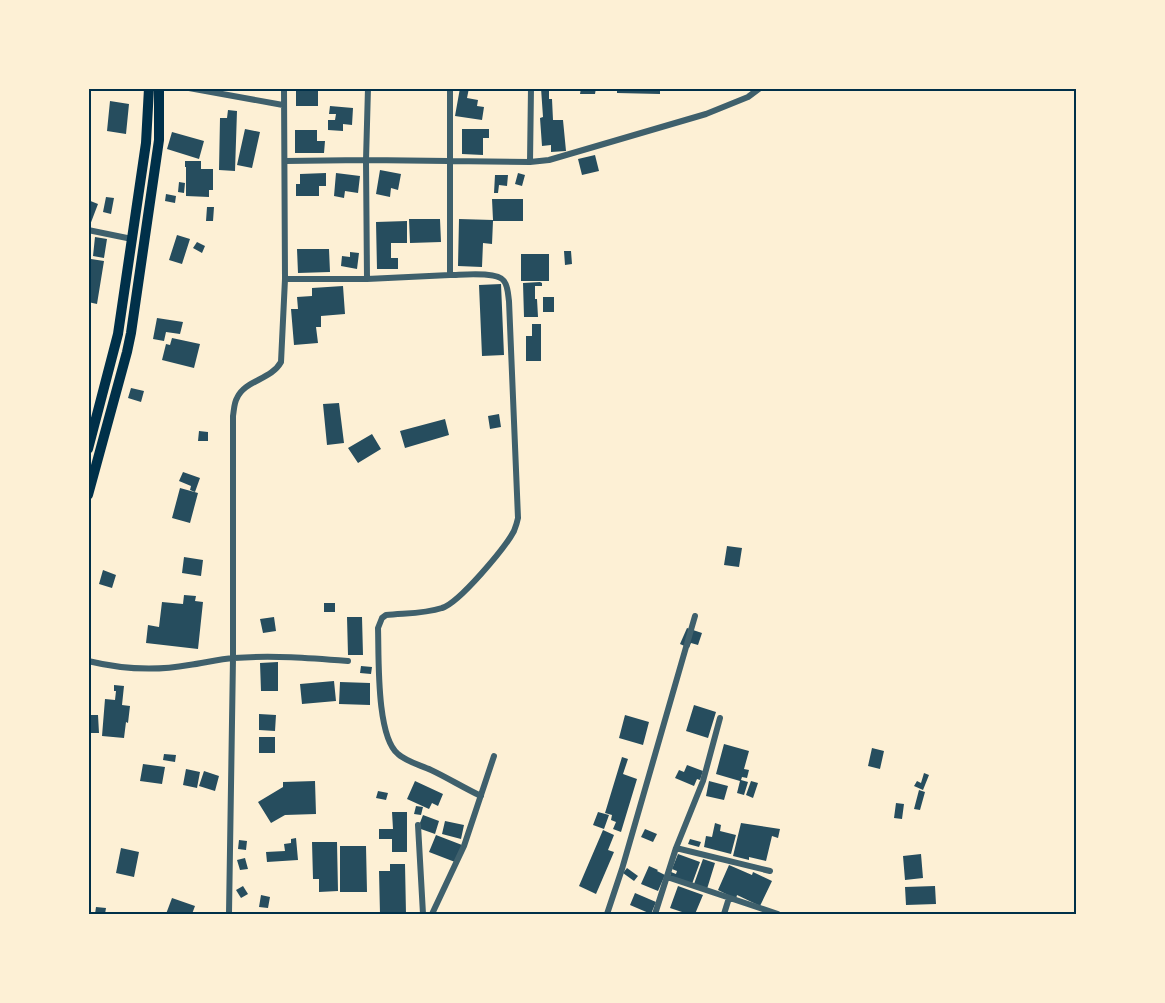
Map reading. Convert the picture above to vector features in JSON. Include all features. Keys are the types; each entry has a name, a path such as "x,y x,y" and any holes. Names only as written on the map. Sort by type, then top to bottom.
{"main road":[{"path":"88,449 116,343 146,143 148,88"},
{"path":"88,495 127,352 159,140 159,88"}],"street":[{"path":"189,88 283,105"},
{"path":"229,915 233,658 233,416 241,392 275,371 281,363 285,279 284,88"},
{"path":"367,279 368,88"},
{"path":"450,88 450,275"},
{"path":"530,162 531,88"},
{"path":"285,161 530,162 549,160 706,114 748,97 760,88"},
{"path":"88,230 132,239"},
{"path":"285,279 492,275 501,278 506,284 517,525 501,550 451,604 428,611 386,615 382,618 378,628 379,683 385,728 395,751 407,760 481,796"},
{"path":"607,915 695,616"},
{"path":"88,661 106,665 148,668 187,666 233,658 304,657 348,662"},
{"path":"655,915 676,848 703,781 720,718"},
{"path":"432,915 464,846 494,756"},
{"path":"418,825 423,915"},
{"path":"676,848 770,871"},
{"path":"667,877 778,915"},
{"path":"724,915 729,898"}],"building":[{"path":"296,88 318,88 318,106 296,106"},
{"path":"460,88 469,88 467,98 478,100 477,106 484,107 482,120 455,116"},
{"path":"541,88 549,88 553,120 563,120 566,151 551,152 551,145 542,146"},
{"path":"581,88 596,88 595,94 580,94"},
{"path":"617,88 660,88 660,94 617,93"},
{"path":"110,101 129,104 126,134 107,131"},
{"path":"330,106 353,108 352,125 343,124 343,131 328,130 328,120 335,120 336,114 329,114"},
{"path":"228,110 237,111 235,171 219,170 220,118 227,118"},
{"path":"245,129 260,132 252,168 237,165"},
{"path":"462,129 489,129 489,138 483,138 483,155 462,154"},
{"path":"295,130 317,130 317,141 325,141 324,153 295,153"},
{"path":"172,132 204,141 199,159 167,149"},
{"path":"595,155 599,171 582,175 578,159"},
{"path":"185,161 201,161 201,169 213,169 213,190 209,190 209,197 186,196"},
{"path":"380,170 401,174 398,190 391,188 390,197 376,194"},
{"path":"326,173 326,186 319,186 319,196 296,196 296,184 300,184 300,174"},
{"path":"336,173 360,176 358,193 345,191 344,198 334,196"},
{"path":"518,173 525,175 522,186 515,184"},
{"path":"495,175 508,175 507,186 499,185 498,193 494,193"},
{"path":"179,182 185,183 184,193 178,192"},
{"path":"166,194 176,196 175,203 165,201"},
{"path":"106,197 114,198 111,214 103,212"},
{"path":"492,199 523,199 523,221 493,221 492,244 483,243 482,267 458,266 459,219 493,220"},
{"path":"88,200 98,204 90,225 88,224"},
{"path":"207,207 214,207 213,221 206,221"},
{"path":"409,219 440,219 441,242 410,243"},
{"path":"407,221 407,243 391,243 391,258 398,258 398,269 377,269 376,222"},
{"path":"177,235 190,239 182,264 169,260"},
{"path":"95,237 107,239 104,258 93,256"},
{"path":"197,242 205,246 202,253 193,248"},
{"path":"297,249 329,249 330,272 298,273"},
{"path":"564,251 571,251 572,264 565,265"},
{"path":"350,252 359,253 357,269 341,266 342,256 350,257"},
{"path":"521,254 549,254 549,281 521,281"},
{"path":"91,259 104,261 97,304 88,302 88,286 90,287 91,281 88,281 88,273"},
{"path":"540,282 542,286 535,286 538,317 524,317 523,283"},
{"path":"501,284 504,355 482,356 479,285"},
{"path":"343,286 345,314 321,316 321,327 316,327 318,343 294,345 291,309 298,309 297,297 312,296 312,288"},
{"path":"543,297 554,297 554,312 543,312"},
{"path":"157,318 183,322 180,334 166,332 164,341 153,339"},
{"path":"532,324 541,324 541,361 526,361 526,336 532,336"},
{"path":"172,338 200,344 194,368 162,360 166,344 170,345"},
{"path":"131,388 144,391 141,402 128,398"},
{"path":"339,403 344,443 327,445 323,404"},
{"path":"499,414 501,427 490,429 488,416"},
{"path":"445,419 449,435 405,448 400,431"},
{"path":"199,431 208,432 208,441 198,441"},
{"path":"372,434 381,449 358,463 348,448"},
{"path":"183,472 200,478 195,492 190,490 191,486 179,481"},
{"path":"180,488 198,493 190,523 172,518"},
{"path":"727,546 742,548 739,567 724,565"},
{"path":"184,557 203,560 201,576 182,573"},
{"path":"103,570 116,575 112,588 99,584"},
{"path":"184,595 196,596 195,601 203,602 198,649 146,643 148,625 159,627 162,602 183,604"},
{"path":"324,603 335,603 335,612 324,612"},
{"path":"274,617 276,631 263,633 260,619"},
{"path":"347,617 362,617 363,655 348,655"},
{"path":"687,628 702,633 698,645 691,643 689,648 680,644"},
{"path":"278,662 278,691 261,691 260,663"},
{"path":"361,666 372,667 371,674 360,673"},
{"path":"334,681 336,701 302,704 300,684"},
{"path":"340,682 370,683 370,705 339,704"},
{"path":"114,685 124,686 122,705 130,706 124,738 102,736 105,699 115,700"},
{"path":"694,705 716,712 708,738 686,731"},
{"path":"259,714 276,715 275,731 259,730"},
{"path":"88,715 98,715 99,733 88,733"},
{"path":"625,715 649,722 643,745 619,738"},
{"path":"259,737 275,737 275,753 259,753"},
{"path":"724,744 749,751 744,769 749,770 747,778 742,777 741,780 748,782 744,795 737,793 740,781 716,774"},
{"path":"872,748 884,751 880,769 868,766"},
{"path":"164,754 176,755 175,762 163,760"},
{"path":"622,757 628,759 623,774 637,779 621,832 613,829 616,822 611,820 612,815 605,813"},
{"path":"143,764 165,767 162,784 140,781"},
{"path":"687,765 703,771 700,780 697,779 694,786 675,778 679,770 684,772"},
{"path":"186,769 200,772 197,788 183,785"},
{"path":"204,771 219,776 215,791 199,786"},
{"path":"924,773 929,775 923,790 914,786 917,781 921,783"},
{"path":"315,781 316,814 285,815 271,823 258,802 283,787 283,782"},
{"path":"415,781 443,794 438,806 432,803 429,809 407,799"},
{"path":"709,781 728,786 724,800 706,796"},
{"path":"751,781 758,783 753,798 746,795"},
{"path":"919,790 925,792 920,810 914,809"},
{"path":"378,791 388,793 386,800 376,798"},
{"path":"896,803 904,804 902,819 894,818"},
{"path":"416,806 423,807 421,815 414,814"},
{"path":"392,812 407,812 407,852 392,852 392,839 379,839 379,829 393,829"},
{"path":"598,812 609,815 604,829 593,825"},
{"path":"423,815 439,821 435,834 418,828"},
{"path":"445,821 464,825 461,839 442,834"},
{"path":"715,823 721,825 720,831 736,835 731,854 704,847 706,836 712,837"},
{"path":"741,823 780,829 778,838 772,836 766,861 733,856"},
{"path":"645,829 657,834 653,842 641,837"},
{"path":"603,830 614,835 608,850 614,852 596,894 579,886"},
{"path":"436,835 462,845 455,862 429,852"},
{"path":"296,838 298,860 267,862 266,852 285,851 284,844 291,843 291,839"},
{"path":"690,839 701,842 699,847 688,844"},
{"path":"239,840 247,841 246,850 238,849"},
{"path":"312,842 337,842 338,891 319,892 319,879 313,879"},
{"path":"340,846 366,846 367,892 340,892"},
{"path":"121,848 139,852 134,877 116,873"},
{"path":"678,854 700,862 692,884 670,876 671,872 676,874 677,871 672,869"},
{"path":"921,854 923,878 905,880 903,856"},
{"path":"245,858 248,869 240,870 237,860"},
{"path":"703,859 715,863 707,889 694,884"},
{"path":"390,864 405,864 406,914 380,914 379,871 390,871"},
{"path":"729,865 752,875 753,872 772,881 760,906 737,895 736,899 718,890"},
{"path":"649,866 665,875 658,891 641,884"},
{"path":"627,868 638,876 634,881 623,873"},
{"path":"243,886 248,894 241,898 236,890"},
{"path":"678,886 703,895 695,914 670,908"},
{"path":"935,886 936,904 906,905 905,887"},
{"path":"635,893 656,902 651,914 630,905"},
{"path":"261,895 270,897 268,908 259,907"},
{"path":"172,898 195,906 192,914 166,914"},
{"path":"96,907 106,908 105,914 95,914"}]}
